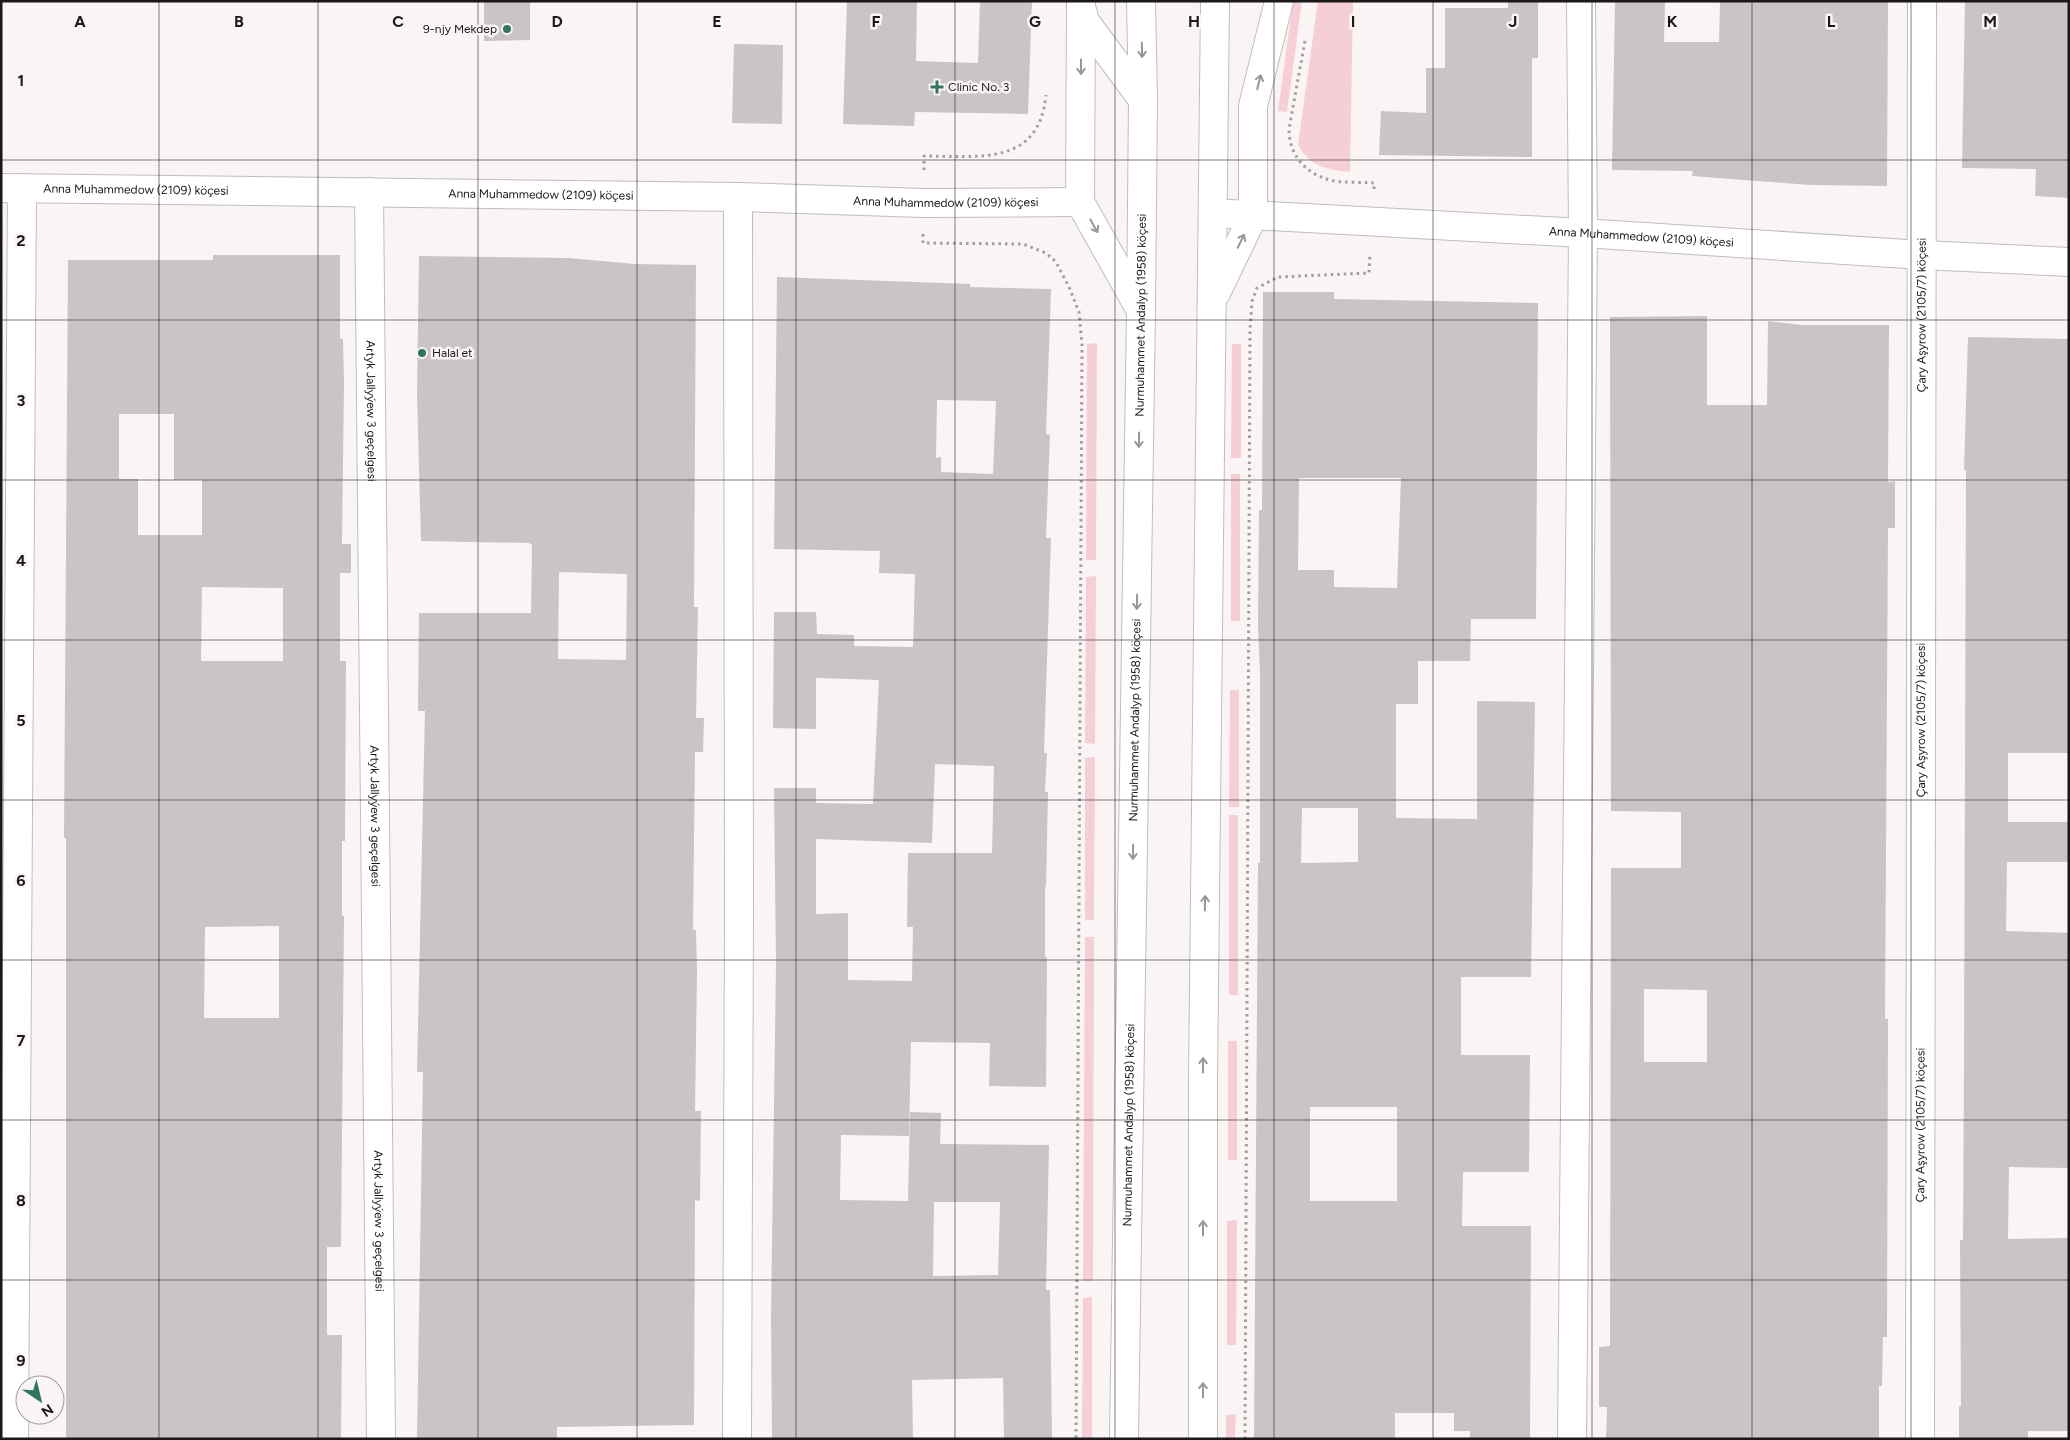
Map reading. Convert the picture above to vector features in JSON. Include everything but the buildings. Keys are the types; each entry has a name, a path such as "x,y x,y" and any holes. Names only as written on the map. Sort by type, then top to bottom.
{"street":[{"name":"Nurmuhammet Andalyp (1958) köçesi","path":"1124,1439 1141,311 1143,100 1141,1"},
{"path":"1203,1439 1203,1079 1215,1"},
{"path":"1212,301 1253,216 1253,106 1279,1"},
{"path":"1572,1439 1582,233 1581,1"},
{"name":"Çary Aşyrow (2105/7) köçesi","path":"1920,1439 1922,1"},
{"path":"1084,6 1143,100"},
{"path":"1084,6 1080,202 1141,311"},
{"path":"12,188 14,1439"},
{"name":"Anna Muhammedow (2109) köçesi","path":"12,188 738,197 924,203 1080,202"},
{"name":"Artyk Jallyýew 3 geçelgesi","path":"370,192 381,1439"},
{"path":"737,1439 739,933 738,197"},
{"name":"Anna Muhammedow (2109) köçesi","path":"1213,214 1582,233 1922,255 2069,262"}],"path":[{"path":"1305,38 1290,128 1289,143 1293,154 1307,168 1330,180 1374,182"},
{"path":"924,156 995,156 1022,145 1038,128 1046,98 1046,89"},
{"path":"923,243 1023,244 1046,253 1056,262 1070,287 1079,312 1082,355 1076,1439"},
{"path":"1245,1439 1250,340 1252,301 1257,288 1278,277 1369,273"}],"shaded area":[{"path":"1293,1 1302,1 1287,112 1278,111"},
{"path":"1318,1 1353,1 1350,172 1320,166 1308,158 1298,145"},
{"path":"1097,343 1096,560 1086,560 1087,344"},
{"path":"1232,344 1241,344 1241,458 1231,458"},
{"path":"1231,474 1240,474 1240,621 1231,621"},
{"path":"1096,576 1095,744 1085,743 1086,577"},
{"path":"1230,690 1239,690 1239,807 1229,807"},
{"path":"1095,757 1094,920 1085,920 1085,758"},
{"path":"1229,815 1238,815 1238,995 1229,995"},
{"path":"1085,937 1094,937 1093,1281 1083,1281"},
{"path":"1228,1041 1237,1041 1237,1160 1228,1160"},
{"path":"1237,1220 1236,1345 1227,1345 1227,1221"},
{"path":"1092,1297 1092,1439 1082,1439 1083,1298"},
{"path":"1236,1414 1235,1439 1226,1439 1226,1415"}],"place":[{"name":"9-njy Mekdep","path":"507,29"},
{"name":"Clinic No. 3","path":"937,87"},
{"name":"Halal et","path":"422,353"}]}
